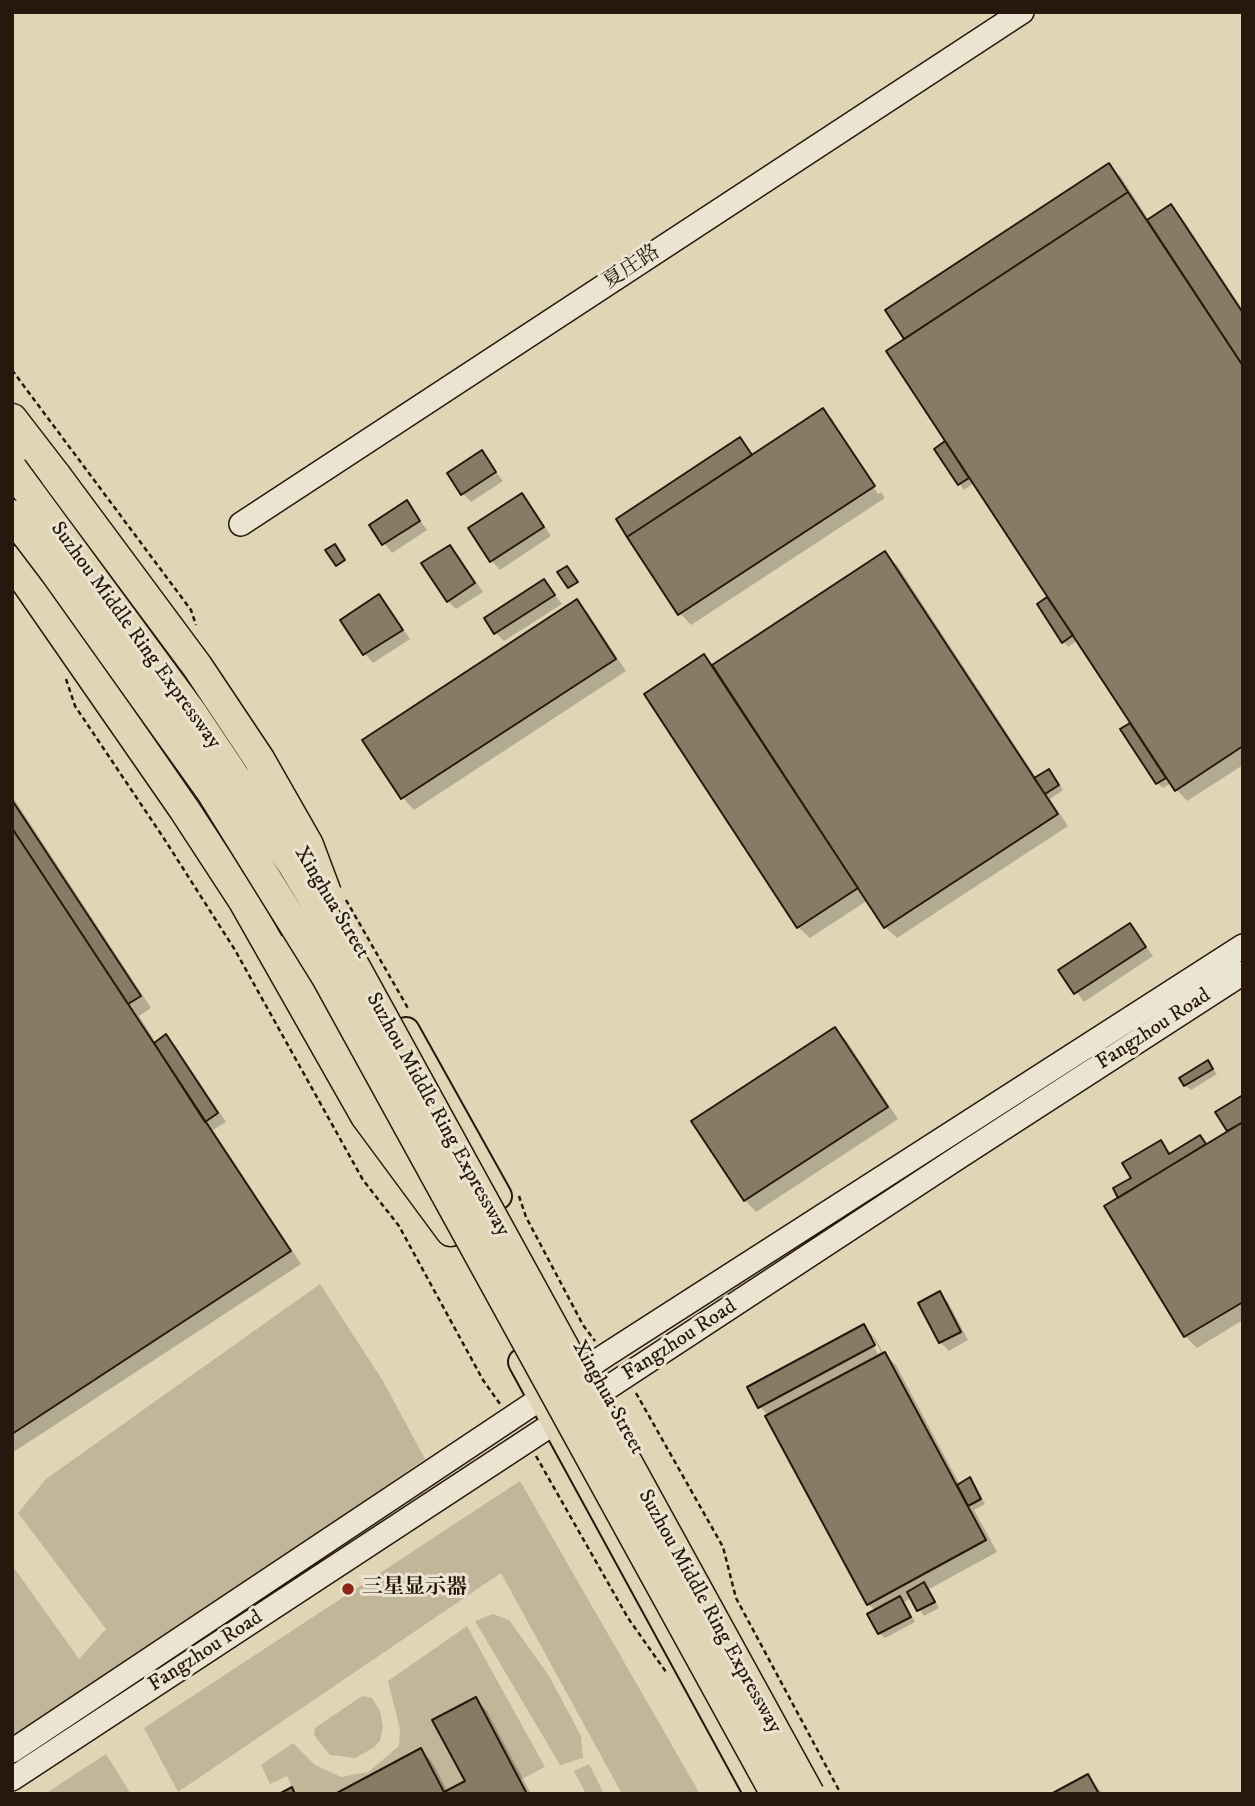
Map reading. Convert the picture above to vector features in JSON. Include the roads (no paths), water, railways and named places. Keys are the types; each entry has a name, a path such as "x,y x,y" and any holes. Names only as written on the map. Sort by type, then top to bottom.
{"highway":[{"path":"12,419 197,666 260,759 308,845 352,962"},
{"name":"Suzhou Middle Ring Expressway","path":"12,470 201,725 294,866 352,962 809,1794"},
{"name":"Suzhou Middle Ring Expressway","path":"12,515 65,584 212,792 320,965 776,1794"},
{"path":"12,561 184,809 244,901 366,1116 451,1231"},
{"path":"787,1753 816,1794"}],"main road":[{"name":"夏庄路","path":"241,524 1022,12"},
{"name":"Xinghua Street","path":"12,447 250,768 431,1075 824,1794"},
{"path":"12,545 195,801 309,986 451,1231 758,1794"},
{"name":"Fangzhou Road","path":"12,1751 589,1365 1243,946"},
{"name":"Fangzhou Road","path":"12,1779 1243,973"}],"place":[{"name":"三星显示器","path":"348,1589"}]}
